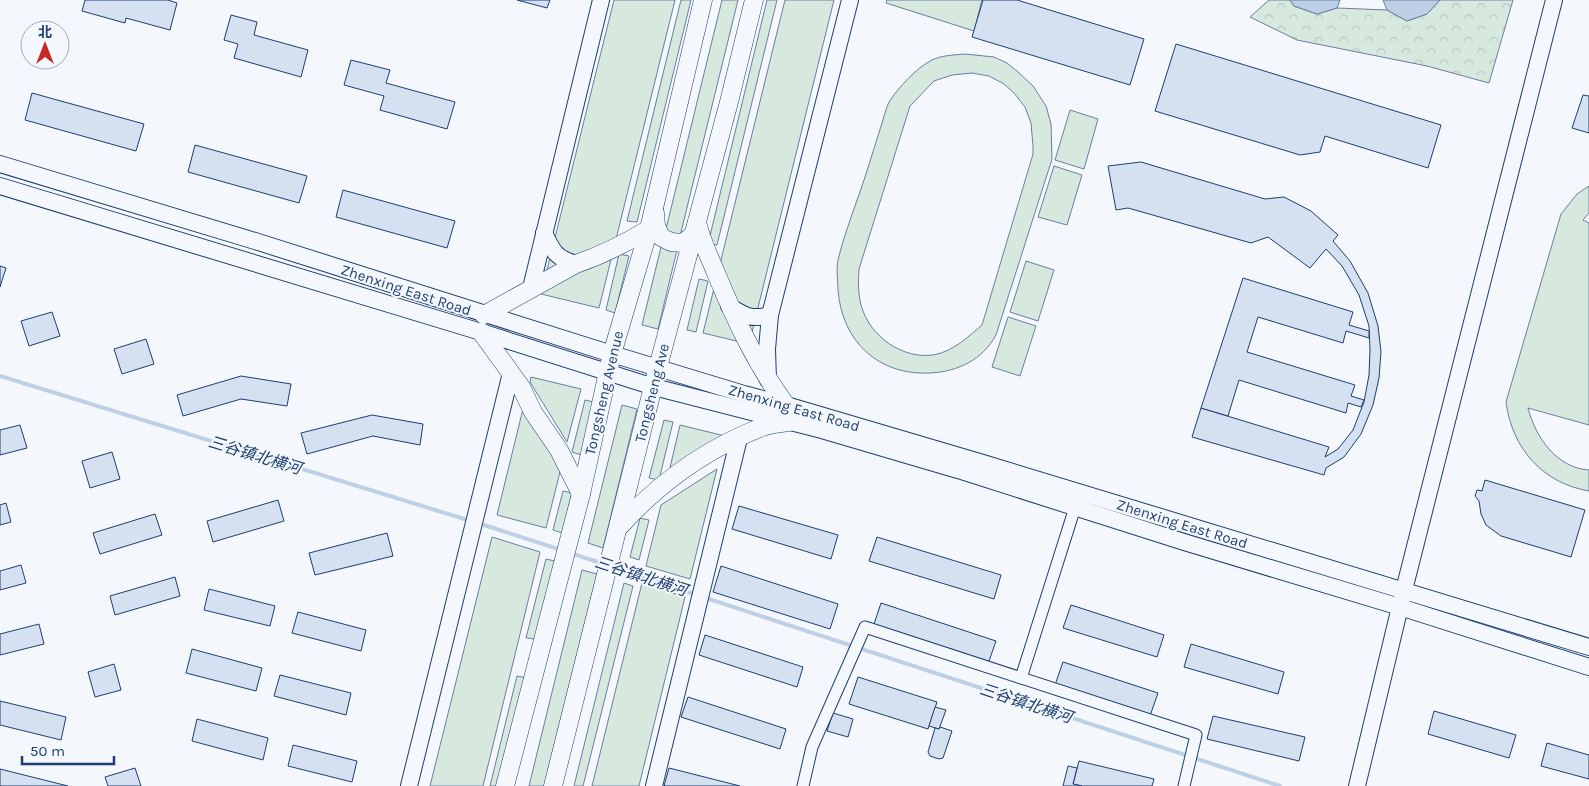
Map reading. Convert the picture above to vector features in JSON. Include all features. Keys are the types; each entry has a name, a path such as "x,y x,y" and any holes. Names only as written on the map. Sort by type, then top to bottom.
{"main road":[{"path":"531,288 601,0"},
{"name":"Tongsheng Avenue","path":"504,786 581,494 609,363 649,229 703,0"},
{"name":"Tongsheng Ave","path":"554,786 658,367 729,102 754,0"},
{"path":"768,380 767,349 770,315 850,0"},
{"path":"1357,786 1404,590 1554,0"},
{"name":"Zhenxing East Road","path":"0,164 255,241 482,323"},
{"name":"Zhenxing East Road","path":"0,186 482,323 609,363 654,387 787,413"},
{"path":"619,527 639,505 666,481 696,460 787,413 729,306 695,229 683,243 671,242 661,237 656,226 655,205"},
{"path":"581,494 559,450 533,412 521,387 482,323 531,288 576,264 632,240 649,229"},
{"path":"544,233 553,251 562,260 576,264"},
{"path":"729,306 755,319 770,315"},
{"name":"Zhenxing East Road","path":"609,363 658,367 744,394 787,413 948,468 1077,500 1404,590 1589,647"},
{"path":"409,786 511,373"},
{"path":"654,786 739,438"},
{"name":"Zhenxing East Road","path":"1077,500 1184,542 1400,607 1589,667"}],"street":[{"path":"1021,678 1077,500"},
{"path":"803,786 812,747 865,627 1196,735 1184,786"}],"green space":[{"path":"614,0 675,0 599,308 541,294"},
{"path":"681,0 691,0 637,222 627,221"},
{"path":"722,0 738,0 680,236 665,233"},
{"path":"767,0 777,0 717,245 708,244"},
{"path":"785,0 834,0 749,344 703,333"},
{"path":"887,0 982,0 974,31 886,3"},
{"path":"1269,0 1290,0 1294,6 1317,14 1337,8 1387,10 1407,21 1427,14 1440,0 1513,0 1489,83 1427,66 1297,40 1250,17"},
{"path":"965,54 994,57 1007,63 1033,86 1046,106 1051,124 1052,159 996,335 990,344 969,363 951,370 931,373 895,369 880,362 866,352 855,340 847,325 841,309 838,290 838,260 889,102 908,78 926,63 940,57","holes":["972,73 989,76 1004,84 1025,107 1031,123 1033,154 982,325 947,351 929,355 917,355 906,352 884,340 868,322 860,301 859,269 910,106 934,81 952,75"]},
{"path":"1070,110 1098,119 1084,169 1055,160"},
{"path":"1054,166 1082,175 1067,225 1038,217"},
{"path":"1589,186 1589,213 1583,220 1589,223 1589,425 1528,408 1536,429 1549,449 1567,463 1577,468 1589,470 1589,491 1572,487 1557,480 1532,461 1515,434 1509,419 1506,402 1561,214 1577,194"},
{"path":"661,247 677,250 658,329 642,325"},
{"path":"619,254 629,256 615,313 606,310"},
{"path":"1026,261 1054,270 1038,321 1010,312"},
{"path":"699,279 708,281 696,332 687,330"},
{"path":"1008,317 1036,326 1020,376 992,367"},
{"path":"531,377 581,389 567,442 530,382"},
{"path":"585,400 594,402 581,455 572,452"},
{"path":"622,405 637,409 603,548 588,543"},
{"path":"523,409 561,468 546,528 497,515"},
{"path":"664,420 673,422 659,480 649,478"},
{"path":"680,425 725,436 669,472"},
{"path":"717,469 690,579 646,566 661,505"},
{"path":"563,491 572,493 562,533 553,530"},
{"path":"640,518 649,520 639,560 630,557"},
{"path":"492,537 540,552 483,786 430,786"},
{"path":"546,559 555,561 536,639 526,638"},
{"path":"582,570 597,574 544,786 529,786"},
{"path":"624,583 633,586 583,786 574,786"},
{"path":"642,583 685,597 639,786 592,786"},
{"path":"517,676 527,678 500,786 490,786"}],"water":[{"path":"1290,0 1340,0 1337,8 1317,14 1294,6"},
{"path":"1383,0 1440,0 1427,14 1407,21 1387,10"}],"building":[{"path":"85,0 168,0 177,3 170,30 126,18 125,23 82,11"},
{"path":"517,0 550,0 547,8"},
{"path":"983,0 1017,0 1144,39 1130,85 972,37"},
{"path":"231,15 257,22 254,35 308,50 301,77 234,58 238,44 224,40"},
{"path":"1176,44 1441,125 1428,168 1325,136 1320,152 1300,155 1155,111"},
{"path":"351,60 390,70 386,83 455,102 447,129 380,110 384,96 344,85"},
{"path":"32,93 144,124 136,151 25,120"},
{"path":"1583,95 1589,96 1589,133 1572,128"},
{"path":"195,145 307,176 299,203 188,172"},
{"path":"1141,162 1265,199 1284,197 1311,211 1338,235 1333,241 1350,261 1368,293 1378,326 1381,352 1379,378 1373,405 1361,434 1344,457 1326,468 1324,475 1192,437 1201,408 1329,447 1325,457 1338,449 1353,430 1364,402 1369,375 1369,326 1359,295 1342,266 1326,249 1310,268 1268,237 1251,243 1128,208 1116,210 1108,166"},
{"path":"343,190 455,221 447,248 336,217"},
{"path":"0,266 6,268 0,287"},
{"path":"1243,278 1353,312 1349,325 1369,331 1369,338 1346,331 1343,343 1258,317 1247,352 1355,385 1351,396 1364,400 1361,407 1348,403 1346,413 1239,380 1228,416 1201,408"},
{"path":"52,312 60,336 29,346 21,321"},
{"path":"146,339 154,364 122,374 114,349"},
{"path":"241,376 291,384 287,406 241,399 183,416 177,395"},
{"path":"372,415 423,424 420,445 373,436 307,454 301,433"},
{"path":"20,425 27,448 0,455 0,430"},
{"path":"112,452 120,479 90,488 82,461"},
{"path":"1485,480 1585,510 1571,557 1501,536 1486,525 1481,514 1479,501 1475,496 1477,490 1482,491"},
{"path":"278,500 284,521 213,542 207,521"},
{"path":"6,503 11,522 0,525 0,505"},
{"path":"739,506 838,535 831,559 732,529"},
{"path":"155,514 162,535 100,554 93,533"},
{"path":"387,533 393,556 315,575 309,553"},
{"path":"877,537 1001,575 994,599 869,561"},
{"path":"21,565 26,583 0,590 0,571"},
{"path":"721,566 838,604 830,629 713,592"},
{"path":"175,577 180,596 115,615 110,596"},
{"path":"209,589 275,606 270,626 204,610"},
{"path":"881,603 996,641 988,664 873,627"},
{"path":"1071,605 1164,635 1157,657 1063,628"},
{"path":"298,612 366,630 361,651 292,633"},
{"path":"39,624 44,644 0,655 0,634"},
{"path":"705,635 803,667 797,687 699,655"},
{"path":"1191,644 1284,672 1278,694 1184,667"},
{"path":"192,649 262,668 256,691 186,673"},
{"path":"1063,662 1158,693 1150,716 1055,685"},
{"path":"114,664 121,690 95,697 88,672"},
{"path":"280,675 351,693 346,715 274,696"},
{"path":"858,677 937,702 928,729 849,704"},
{"path":"688,697 786,729 780,749 681,717"},
{"path":"0,701 66,717 61,740 0,725"},
{"path":"935,707 946,710 939,729 929,726"},
{"path":"1434,711 1516,735 1509,758 1428,734"},
{"path":"833,713 853,719 848,737 827,731"},
{"path":"1213,716 1305,737 1299,761 1207,739"},
{"path":"197,719 268,738 263,760 192,741"},
{"path":"940,727 952,731 943,758 939,759 930,756 928,752 935,728 939,729"},
{"path":"1547,743 1589,755 1589,779 1541,766"},
{"path":"293,745 357,761 352,782 288,766"},
{"path":"1079,761 1154,779 1152,786 1082,786 1073,784"},
{"path":"1068,766 1077,768 1073,784 1082,786 1063,786"},
{"path":"135,768 141,786 108,786 105,777"},
{"path":"669,768 740,786 664,786"},
{"path":"0,769 68,786 0,786"}],"waterway":[{"name":"三谷镇北横河","path":"0,376 471,521"},
{"name":"三谷镇北横河","path":"478,523 561,550"},
{"name":"三谷镇北横河","path":"570,553 604,564"},
{"name":"三谷镇北横河","path":"613,567 697,595"},
{"name":"三谷镇北横河","path":"703,597 1280,786"}]}
